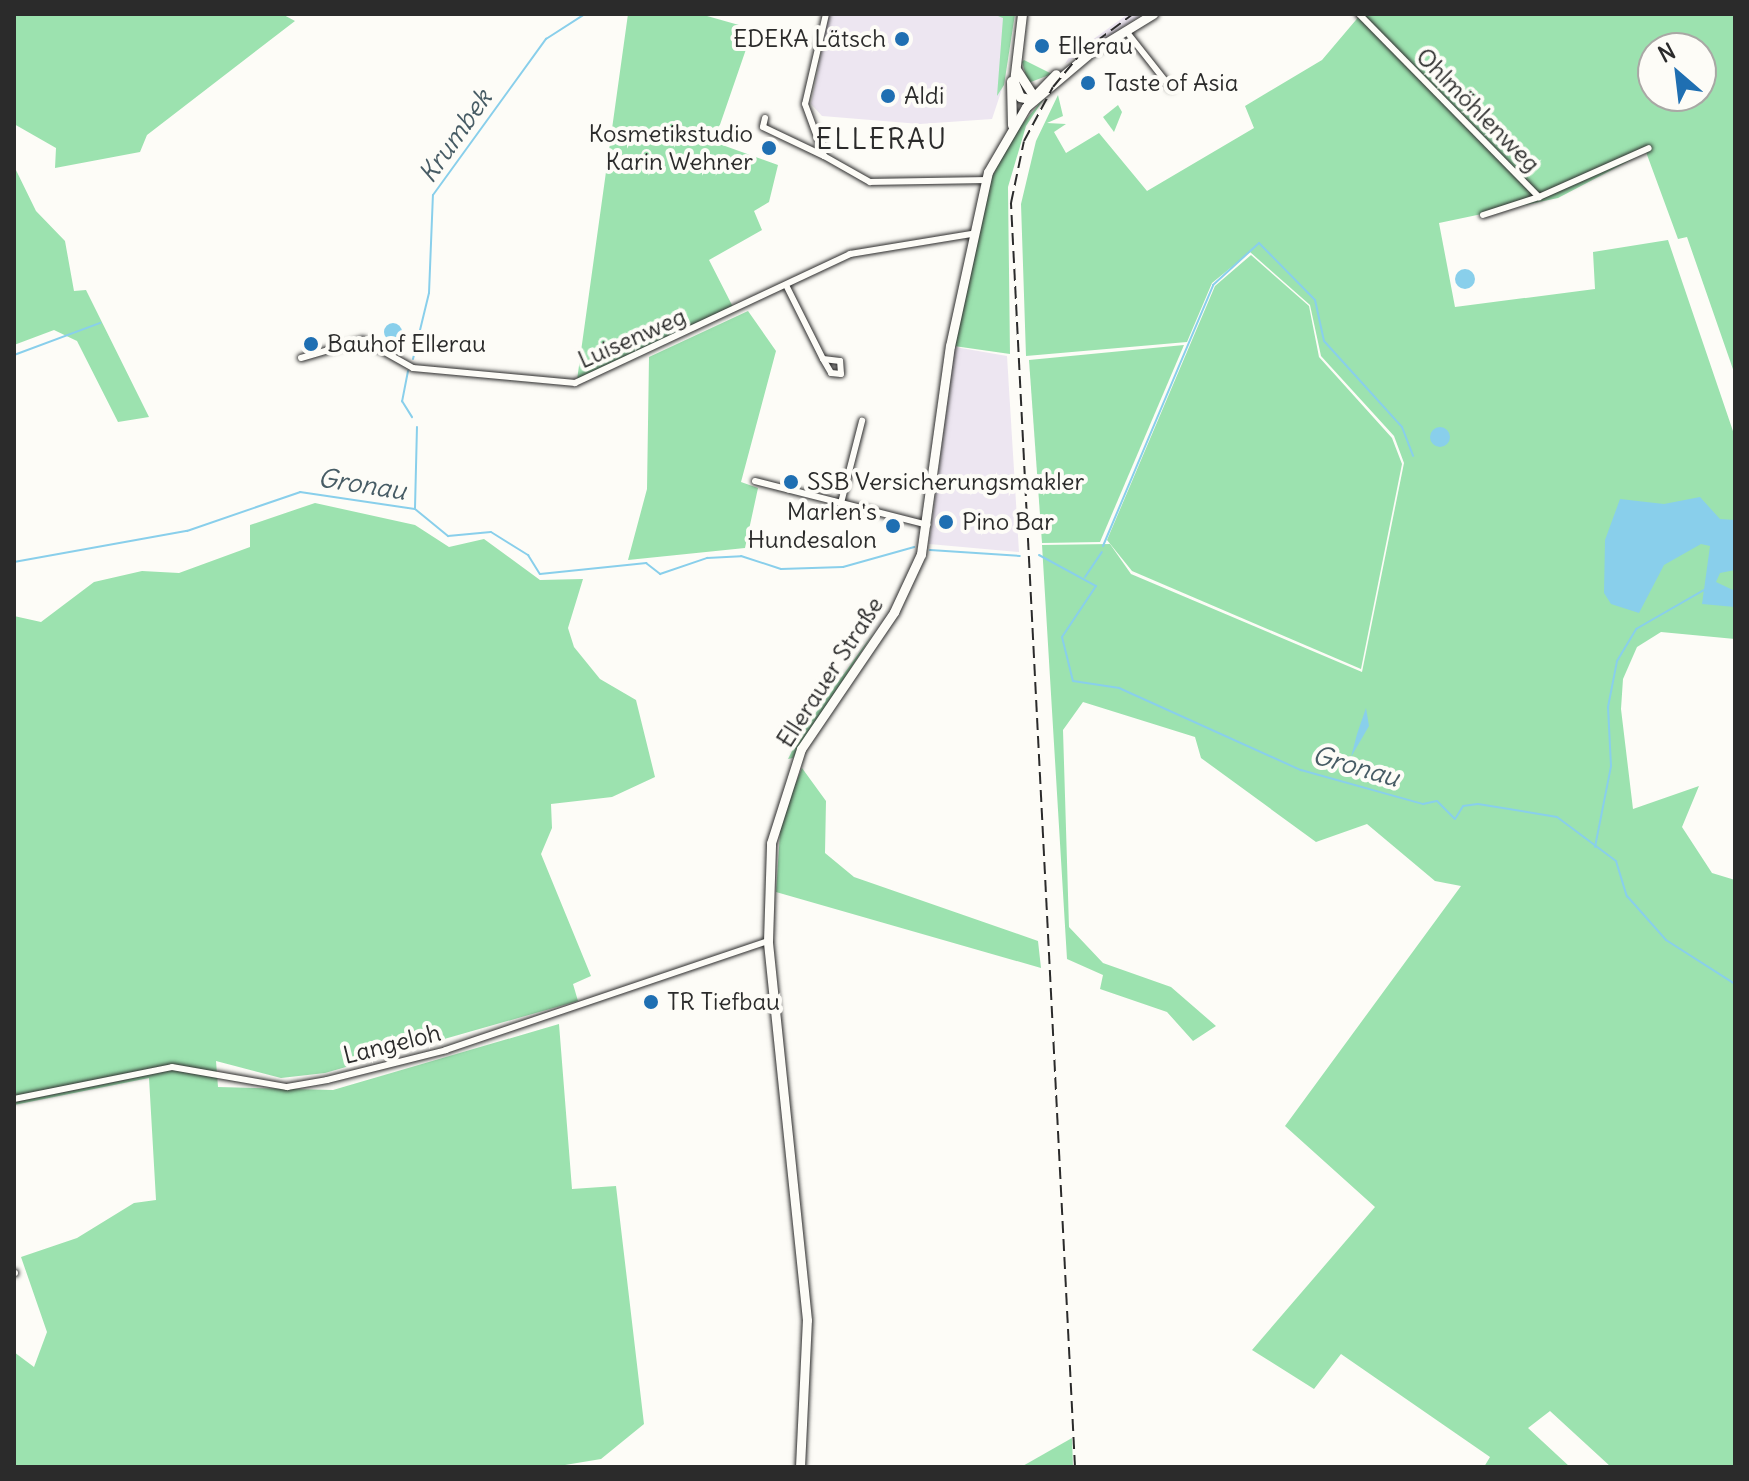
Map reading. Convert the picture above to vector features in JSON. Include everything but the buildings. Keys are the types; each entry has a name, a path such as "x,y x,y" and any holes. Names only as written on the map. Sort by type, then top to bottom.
{"main road":[{"path":"1012,126 1022,14"},
{"name":"Ellerauer Straße","path":"800,1467 808,1364 801,1211 768,941 771,843 791,770 894,612 927,525 971,234 985,180 1012,126 1030,100 1090,53 1153,14"},
{"path":"1015,66 1015,89 1030,100"}],"street":[{"path":"824,156 805,104 826,14"},
{"name":"Ohlmöhlenweg","path":"1359,14 1539,197"},
{"path":"1126,31 1171,88"},
{"path":"765,118 763,127 870,182 985,180"},
{"name":"Ohlmöhlenweg","path":"1483,215 1539,197 1649,148"},
{"name":"Luisenweg","path":"301,358 363,340 413,368 575,383 873,247 971,234"},
{"path":"787,287 823,359"},
{"path":"841,503 862,421"},
{"path":"755,481 927,525"},
{"name":"Langeloh","path":"14,1099 172,1067 287,1087 327,1080 446,1050 768,941"}],"shaded area":[{"path":"829,14 1011,14 1005,80 992,119 920,124 822,116 811,104"},
{"path":"1128,14 1143,14 1065,64 1070,56"},
{"path":"955,347 1007,356 1019,552 929,544"}],"green space":[{"path":"14,14 282,14 295,21 147,135 140,152 55,168 56,148 14,124"},
{"path":"628,14 700,14 753,29 714,142 778,165 769,202 754,211 762,230 709,260 733,307 577,380"},
{"path":"1015,14 1004,85 997,96 1003,18 998,16"},
{"path":"1361,14 1735,14 1735,375 1687,237 1678,239 1646,152 1558,198 1439,223 1455,307 1595,289 1593,252 1668,240 1735,437 1735,639 1661,632 1637,647 1623,679 1621,709 1633,809 1699,786 1682,827 1712,873 1735,880 1735,1467 1611,1467 1550,1411 1528,1428 1570,1467 1484,1467 1490,1457 1341,1354 1314,1389 1252,1350 1375,1207 1285,1126 1461,886 1435,881 1367,824 1316,842 1201,758 1195,737 1083,702 1063,730 1069,927 1103,963 1171,987 1216,1026 1193,1041 1167,1012 1100,989 1103,975 1067,959 1042,545 1110,544 1131,574 1362,672 1404,463 1394,436 1321,356 1310,305 1250,252 1212,283 1187,342 1026,356 1021,204 1036,141 1058,95 1063,116 1047,123 1066,124 1054,132 1066,153 1099,133 1147,191 1254,128 1245,106 1322,60"},
{"path":"1024,60 1052,74 1028,83"},
{"path":"1045,97 1026,126 1008,187 1010,354 954,346 991,179 1012,136"},
{"path":"1118,105 1122,112 1114,132 1103,117"},
{"path":"14,166 36,211 65,241 74,291 86,290 149,417 118,422 77,341 54,330 14,345"},
{"path":"1251,255 1309,306 1319,357 1392,438 1402,464 1361,669 1132,571 1107,540 1215,286"},
{"path":"748,311 776,351 741,482 758,488 745,548 628,560 647,489 649,357"},
{"path":"1184,345 1100,542 1042,543 1029,360"},
{"path":"315,503 415,525 449,547 484,539 540,580 583,579 568,628 574,647 600,679 636,700 655,777 612,797 551,804 552,828 541,854 591,976 573,984 578,1001 325,1073 281,1078 216,1061 218,1087 333,1090 559,1024 572,1189 616,1186 644,1424 601,1459 553,1467 14,1467 14,1352 34,1367 47,1332 21,1257 77,1238 134,1203 156,1200 149,1078 14,1105 14,616 41,622 94,582 142,571 179,573 250,547 250,525"},
{"path":"874,632 793,758 788,759 800,735"},
{"path":"802,768 826,801 825,853 854,877 1038,941 1041,968 776,892 781,818"},
{"path":"1072,1438 1073,1467 1021,1467"}],"water":[{"path":"1461,269 1469,269 1475,279 1469,289 1461,289 1455,283 1455,275"},
{"path":"393,323 402,332 393,341 384,332"},
{"path":"1440,427 1447,430 1450,437 1447,444 1440,447 1433,444 1430,437 1433,430"},
{"path":"1700,497 1720,519 1735,520 1735,570 1720,573 1716,582 1735,591 1735,607 1702,604 1710,546 1701,544 1664,565 1639,613 1611,604 1604,593 1605,540 1620,499 1664,504"},
{"path":"1366,708 1369,726 1351,757 1357,734"}],"waterway":[{"name":"Krumbek","path":"413,359 429,293 433,195 546,39 585,14"},
{"path":"1103,546 1213,285 1259,243 1315,300 1324,341 1402,427 1413,456"},
{"path":"14,355 100,323"},
{"path":"1735,346 1735,362"},
{"name":"Krumbek","path":"408,371 402,401 412,417"},
{"name":"Krumbek","path":"415,508 417,427"},
{"name":"Gronau","path":"14,562 187,531 300,492 415,509 448,536 491,532 528,555 540,574 646,563 660,574 707,558 741,556 781,569 843,567 914,547"},
{"name":"Gronau","path":"930,550 1020,556"},
{"path":"1085,577 1102,552"},
{"name":"Gronau","path":"1039,555 1096,586 1062,637 1073,681 1119,688 1301,770 1423,804 1437,801 1455,819 1463,806 1478,804 1557,817 1616,861 1627,896 1666,940 1735,984"},
{"path":"1595,847 1611,766 1608,707 1617,661 1636,629 1704,590"}],"railway":[{"path":"1075,1467 1011,203 1024,141 1053,87 1082,52 1133,14"}],"place":[{"name":"EDEKA Lätsch","path":"902,39"},
{"name":"Ellerau","path":"1042,46"},
{"name":"Taste of Asia","path":"1088,83"},
{"name":"Aldi","path":"888,96"},
{"name":"Kosmetikstudio Karin Wehner","path":"769,148"},
{"name":"Bauhof Ellerau","path":"311,344"},
{"name":"SSB Versicherungsmakler","path":"791,482"},
{"name":"Pino Bar","path":"946,522"},
{"name":"Marlen's Hundesalon","path":"893,526"},
{"name":"TR Tiefbau","path":"651,1002"}],"district":[{"name":"ELLERAU","path":"882,139"}]}
